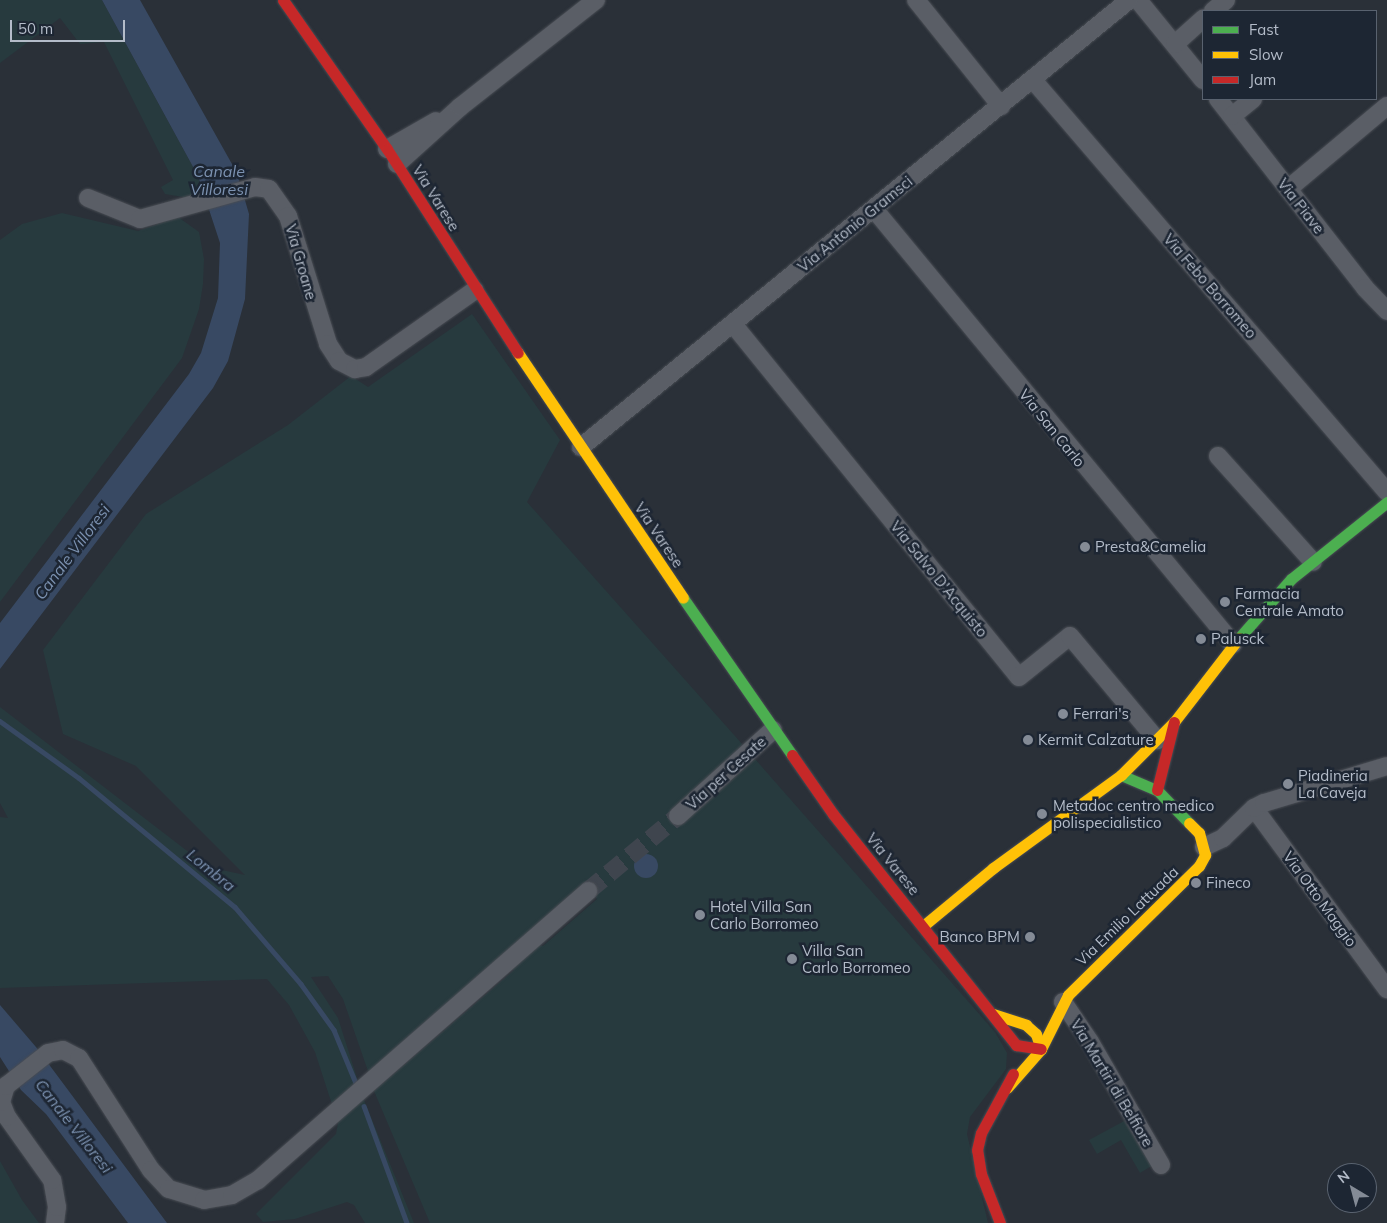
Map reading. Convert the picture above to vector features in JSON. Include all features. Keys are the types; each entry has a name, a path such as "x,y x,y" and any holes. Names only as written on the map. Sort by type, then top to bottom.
{"street":[{"name":"Via Varese","path":"283,0 392,156 475,290 773,730 832,814 1016,1045"},
{"path":"392,156 460,107 596,0"},
{"path":"916,0 1001,106"},
{"name":"Via Antonio Gramsci","path":"581,447 1129,0"},
{"path":"1138,0 1202,79"},
{"path":"1214,10 1226,0"},
{"path":"1175,44 1202,20"},
{"name":"Via Febo Borromeo","path":"1033,80 1387,492"},
{"name":"Via Piave","path":"1219,100 1364,288 1387,311"},
{"path":"1232,116 1252,100"},
{"path":"1288,189 1387,106"},
{"name":"Via Groane","path":"88,198 140,218 197,205 249,189 270,189 284,208 320,326 334,355 350,367 366,368 475,290"},
{"name":"Via San Carlo","path":"874,209 1233,644"},
{"name":"Via Salvo D'Acquisto","path":"733,324 786,395 1019,677 1070,636 1157,740"},
{"path":"1218,456 1313,562"},
{"path":"923,926 993,868 1122,775 1174,722 1233,644 1291,579 1387,502"},
{"path":"1157,790 1159,770 1167,756 1174,722"},
{"name":"Via per Cesate","path":"678,816 773,730"},
{"path":"1157,740 1167,756"},
{"path":"1122,775 1157,790 1195,827 1204,847 1223,838 1254,808 1387,766"},
{"name":"Via Otto Maggio","path":"1254,808 1387,989"},
{"name":"Via Emilio Lattuada","path":"1007,1088 1041,1049 1063,1002 1199,866 1204,847"},
{"path":"55,1223 57,1207 52,1180 2,1108 3,1092 11,1082 48,1053 63,1050 78,1058 151,1170 169,1189 204,1200 232,1195 255,1183 588,891"},
{"name":"Via Martiri di Belfiore","path":"1063,1002 1090,1042 1161,1165"},
{"path":"993,1014 1026,1025 1036,1034 1041,1049 1026,1049 1016,1045 1017,1060 1007,1088 981,1133 977,1150 981,1174 1000,1223"}],"green space":[{"path":"0,0 102,0 198,176 202,192 189,198 165,194 161,187 173,180 104,42 80,44 60,18 0,63"},
{"path":"62,213 138,231 178,217 199,232 204,259 203,284 199,309 182,358 0,602 0,240 22,224"},
{"path":"472,314 560,440 527,502 743,745 670,811 682,824 755,759 995,1032 1007,1053 1006,1069 970,1117 967,1134 988,1223 430,1223 374,1091 514,970 487,971 369,1074 343,999 328,976 311,977 338,1018 364,1100 414,1223 365,1223 354,1205 347,1202 295,1219 263,1222 256,1214 336,1134 338,1123 315,1052 289,1005 267,979 0,988 0,817 8,818 0,803 0,707 208,867 245,875 136,766 63,734 43,650 146,514 288,425 351,376 368,387","holes":["586,885 597,899 543,946 522,941"]},
{"path":"1126,1120 1153,1165 1140,1173 1121,1140 1097,1154 1089,1140"},
{"path":"0,1161 22,1200 39,1223 0,1223"}],"water":[{"name":"Canale Villoresi","path":"102,0 140,0 237,173 249,214 245,299 228,361 213,388 0,669 0,623 189,374 201,353 218,298 220,243 198,176"},
{"path":"646,854 651,855 657,861 657,871 651,877 646,878 641,877 635,871 634,866 635,861 641,855"},
{"name":"Canale Villoresi","path":"0,1005 36,1047 167,1223 128,1223 46,1114 21,1090 0,1057"}],"waterway":[{"name":"Lombra","path":"0,721 79,778 235,907 301,984 334,1030 356,1083"},
{"name":"Lombra","path":"364,1106 407,1223"}],"tunnel":[{"path":"588,891 678,816"}],"traffic: fast":[{"path":"1239,638 1291,579 1387,502"},
{"path":"683,598 792,755"},
{"path":"1121,775 1157,790 1189,823"}],"traffic: slow":[{"path":"518,353 683,598"},
{"path":"923,926 993,868 1121,775 1174,722 1239,638"},
{"path":"1007,1088 1041,1049 1068,995 1199,866 1205,855 1199,833 1189,823"},
{"path":"993,1014 1026,1025 1036,1034 1041,1049"}],"traffic: jam":[{"path":"283,0 387,149 518,353"},
{"path":"1157,790 1174,722"},
{"path":"792,755 833,814 1016,1045 1041,1049"},
{"path":"1000,1223 981,1174 977,1150 981,1133 1013,1074"}],"place":[{"name":"Presta&Camelia","path":"1085,547"},
{"name":"Farmacia Centrale Amato","path":"1225,602"},
{"name":"Palusck","path":"1201,639"},
{"name":"Ferrari's","path":"1063,714"},
{"name":"Kermit Calzature","path":"1028,740"},
{"name":"Piadineria La Caveja","path":"1288,784"},
{"name":"Metadoc centro medico polispecialistico","path":"1042,814"},
{"name":"Fineco","path":"1196,883"},
{"name":"Hotel Villa San Carlo Borromeo","path":"700,915"},
{"name":"Banco BPM","path":"1030,937"},
{"name":"Villa San Carlo Borromeo","path":"792,959"}]}
